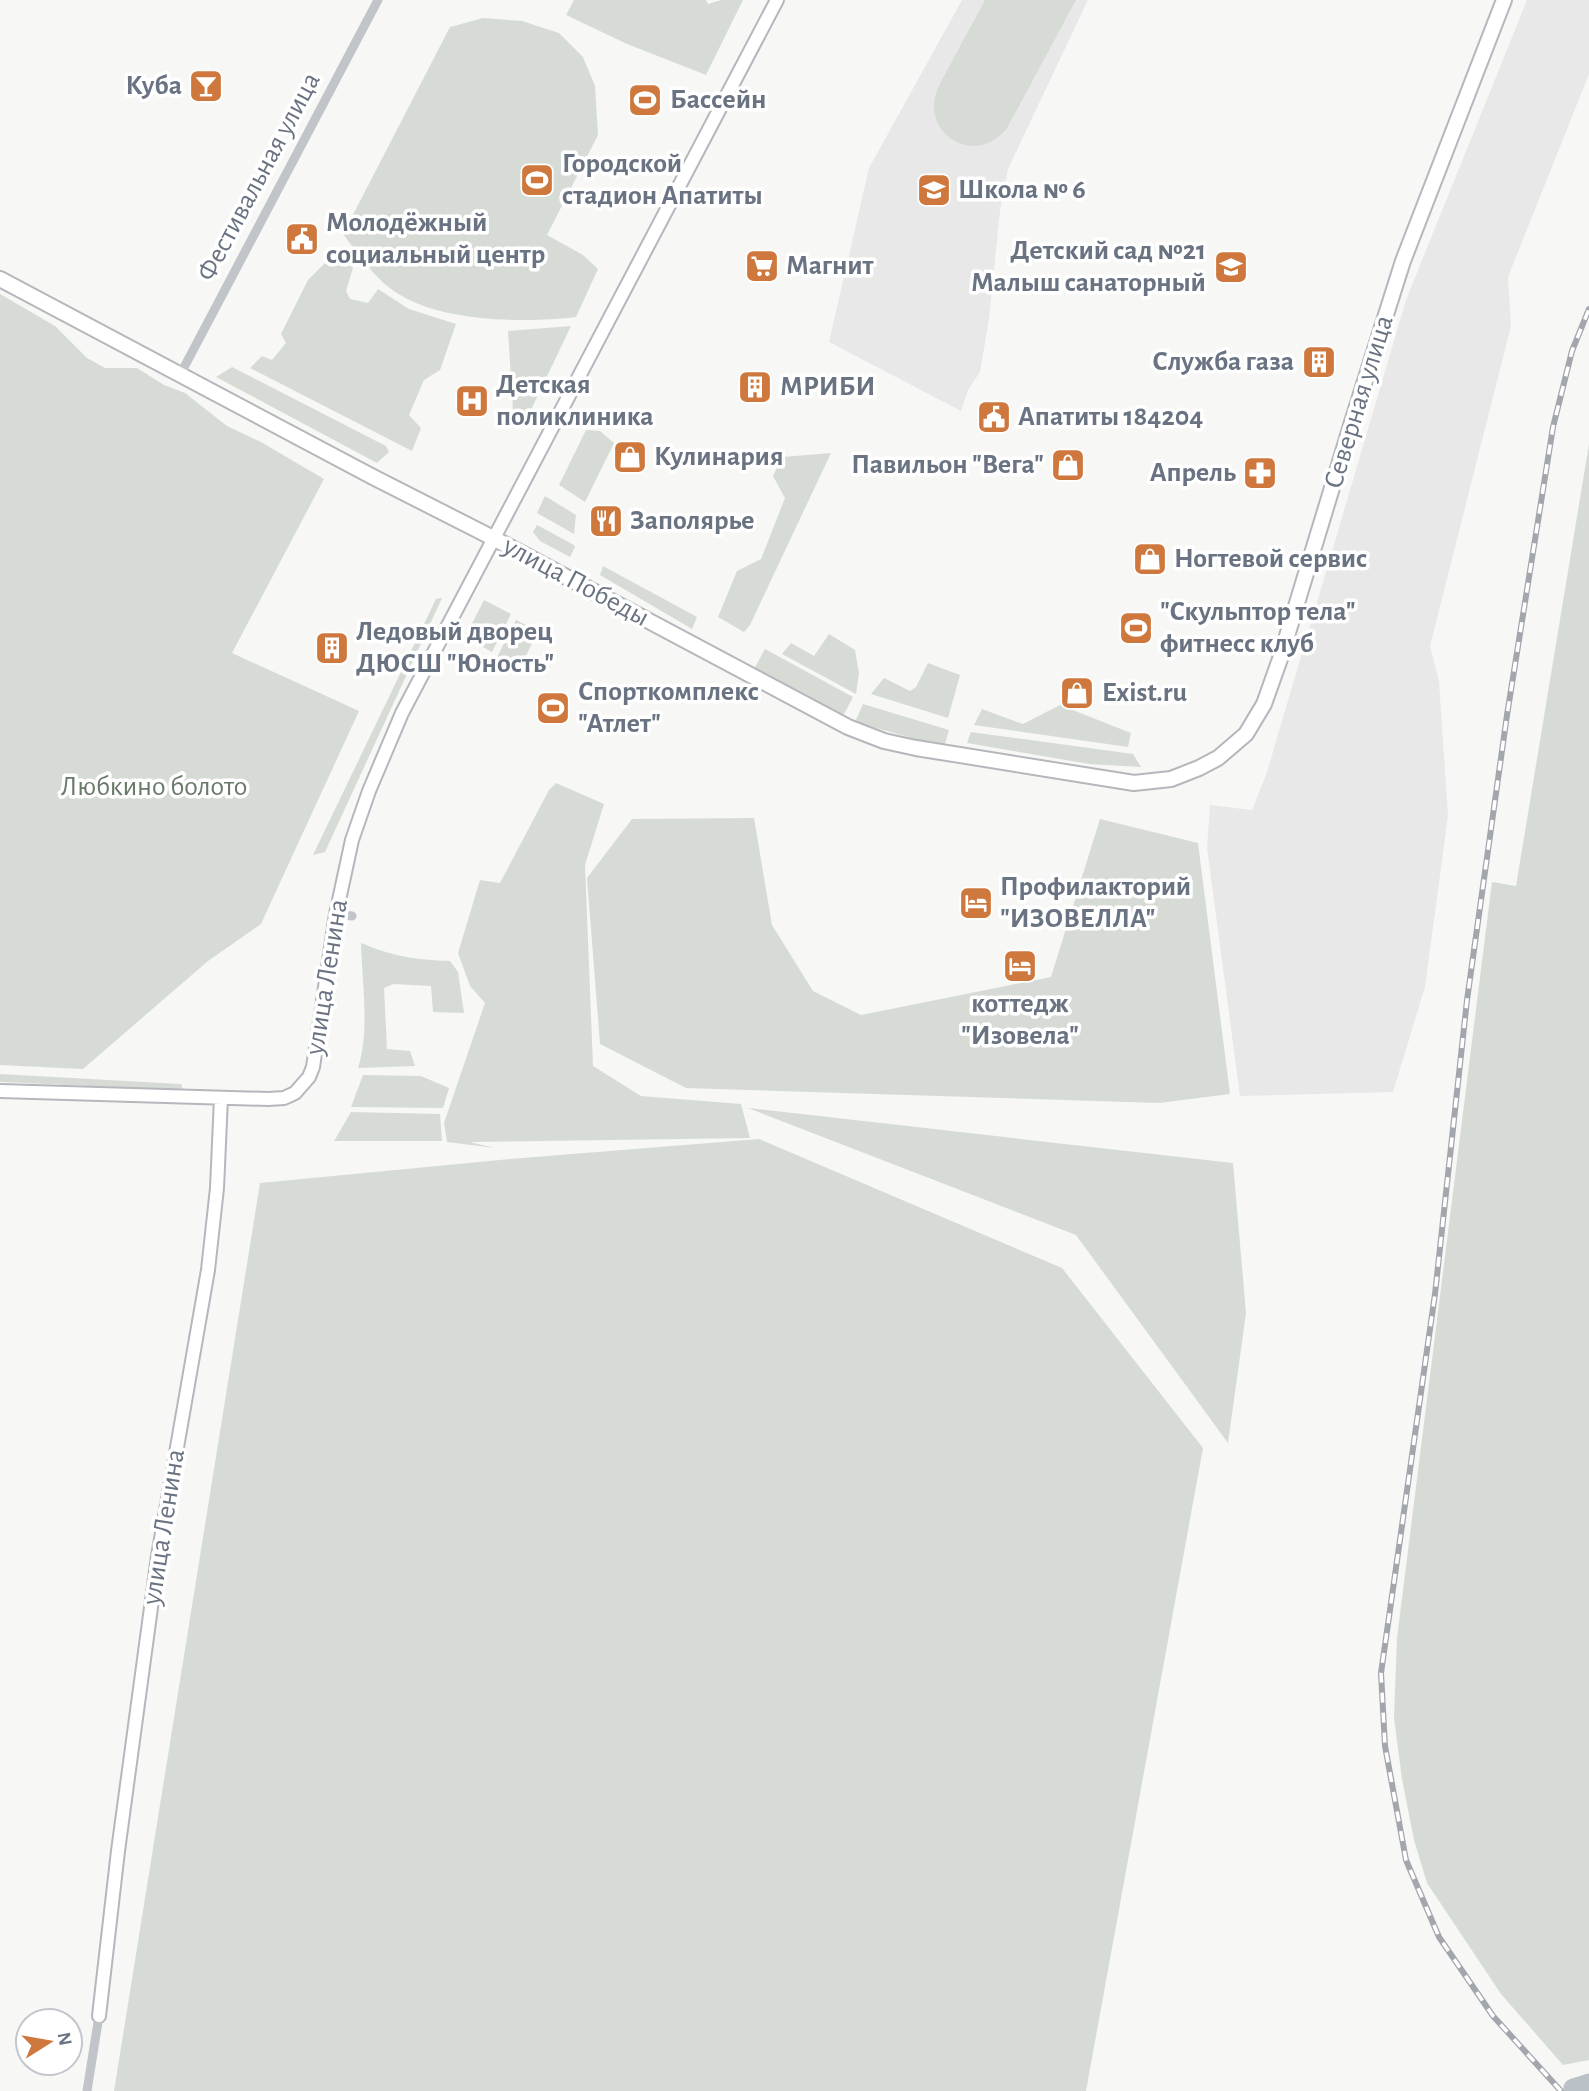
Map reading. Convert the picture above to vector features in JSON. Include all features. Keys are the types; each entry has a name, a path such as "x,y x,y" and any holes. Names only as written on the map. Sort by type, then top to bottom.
{"main road":[{"name":"Северная улица","path":"1183,776 1231,748 1246,734 1264,704 1403,261 1504,0"},
{"name":"улица Победы","path":"0,279 848,727 884,741 1111,781 1155,782 1183,776"}],"street":[{"name":"Фестивальная улица","path":"180,375 378,0"},
{"name":"улица Ленина","path":"99,2016 118,1851 158,1556 208,1270 217,1188 222,1098 284,1098 295,1093 309,1077 319,1036 336,914 352,840 369,791 402,713 776,0"},
{"path":"336,914 352,916"},
{"path":"0,1091 222,1098"},
{"path":"87,2091 99,2016"}],"shaded area":[{"name":"Школа № 6","path":"962,0 1088,0 1008,169 1000,211 989,319 980,372 968,390 961,411 829,342 869,168"},
{"path":"1527,0 1589,0 1589,74 1508,277 1511,326 1430,646 1439,681 1448,816 1425,987 1393,1092 1240,1096 1207,848 1210,805 1252,810 1267,772 1406,300"}],"green space":[{"path":"574,0 706,0 708,4 721,0 743,0 706,75 627,44 566,15"},
{"path":"985,0 1076,0 1006,130 986,144 968,146 943,132 936,119 934,105 940,84"},
{"path":"483,18 522,21 559,33 583,57 595,86 598,135 547,235 583,255 598,269 576,317 511,320 463,316 420,305 384,284 343,234 450,27"},
{"path":"344,255 353,268 346,291 350,299 368,303 378,289 409,309 456,324 440,370 424,380 409,415 421,428 412,451 250,368 262,356 272,360 286,343 281,334 308,280 325,263 338,263"},
{"name":"Любкино болото","path":"0,294 55,326 87,358 105,368 137,368 164,385 185,393 227,426 261,442 324,479 232,653 359,711 261,924 208,961 83,1069 0,1065"},
{"path":"571,326 529,414 513,410 508,331"},
{"path":"232,367 386,446 389,452 377,463 216,377"},
{"path":"586,430 600,431 614,443 585,502 559,485"},
{"path":"1589,444 1589,2060 1563,2065 1501,1994 1427,1883 1414,1840 1394,1718 1397,1638 1492,882 1516,886"},
{"path":"831,453 750,625 744,632 718,617 737,571 761,559 785,498 773,476 782,457"},
{"path":"545,496 576,515 574,534 537,513"},
{"path":"537,525 574,545 570,557 540,541 533,532"},
{"path":"603,566 697,617 692,629 600,575"},
{"path":"442,598 325,852 313,855 436,599"},
{"path":"484,600 511,614 492,652 465,637"},
{"path":"516,620 538,631 520,668 497,657"},
{"path":"829,634 855,650 859,673 856,694 782,654 791,643 814,656"},
{"path":"765,649 853,697 842,718 753,671"},
{"path":"928,663 960,675 948,718 871,694 884,678 910,691 916,687"},
{"path":"863,704 949,730 944,747 855,722"},
{"path":"1060,705 1131,733 1128,747 974,725 982,709 1023,724"},
{"path":"971,732 1133,754 1141,767 1089,764 967,743"},
{"path":"556,783 604,804 585,865 593,1066 641,1096 741,1104 750,1138 470,1142 495,1148 447,1142 444,1123 485,1003 470,986 458,953 480,880 500,883 549,790"},
{"path":"754,818 772,925 813,991 861,1015 1051,977 1100,819 1198,843 1230,1094 1159,1103 686,1088 600,1044 587,878 632,819"},
{"path":"361,943 404,957 450,961 458,972 464,1013 433,1012 431,986 393,984 384,988 387,1049 410,1051 415,1066 358,1068 364,1038"},
{"path":"0,1074 181,1084 183,1090 0,1082"},
{"path":"363,1075 421,1076 449,1088 443,1108 351,1107"},
{"path":"748,1108 1233,1163 1246,1313 1228,1443 1076,1235"},
{"path":"351,1112 440,1114 442,1141 334,1141"},
{"path":"759,1139 1062,1268 1203,1448 1086,2091 114,2091 260,1183"}],"waterway":[{"path":"1573,2088 1589,2083"}],"railway":[{"path":"1561,2091 1493,2016 1439,1937 1406,1860 1385,1746 1381,1673 1435,1294 1467,1000 1507,715 1553,427 1572,351 1589,309"}],"place":[{"name":"Куба","path":"206,86"},
{"name":"Бассейн","path":"645,100"},
{"name":"Городской стадион Апатиты","path":"537,180"},
{"name":"Школа № 6","path":"934,190"},
{"name":"Молодёжный социальный центр","path":"302,239"},
{"name":"Магнит","path":"762,266"},
{"name":"Детский сад №21 Малыш санаторный","path":"1231,267"},
{"name":"Служба газа","path":"1319,362"},
{"name":"МРИБИ","path":"755,387"},
{"name":"Детская поликлиника","path":"472,401"},
{"name":"Апатиты 184204","path":"994,417"},
{"name":"Кулинария","path":"630,457"},
{"name":"Павильон \"Вега\"","path":"1068,465"},
{"name":"Апрель","path":"1260,473"},
{"name":"Заполярье","path":"606,521"},
{"name":"Ногтевой сервис","path":"1150,559"},
{"name":"\"Скульптор тела\" фитнесс клуб","path":"1136,628"},
{"name":"Ледовый дворец ДЮСШ \"Юность\"","path":"332,648"},
{"name":"Exist.ru","path":"1077,693"},
{"name":"Спорткомплекс \"Атлет\"","path":"553,708"},
{"name":"Профилакторий \"ИЗОВЕЛЛА\"","path":"976,903"},
{"name":"коттедж \"Изовела\"","path":"1020,966"}]}
